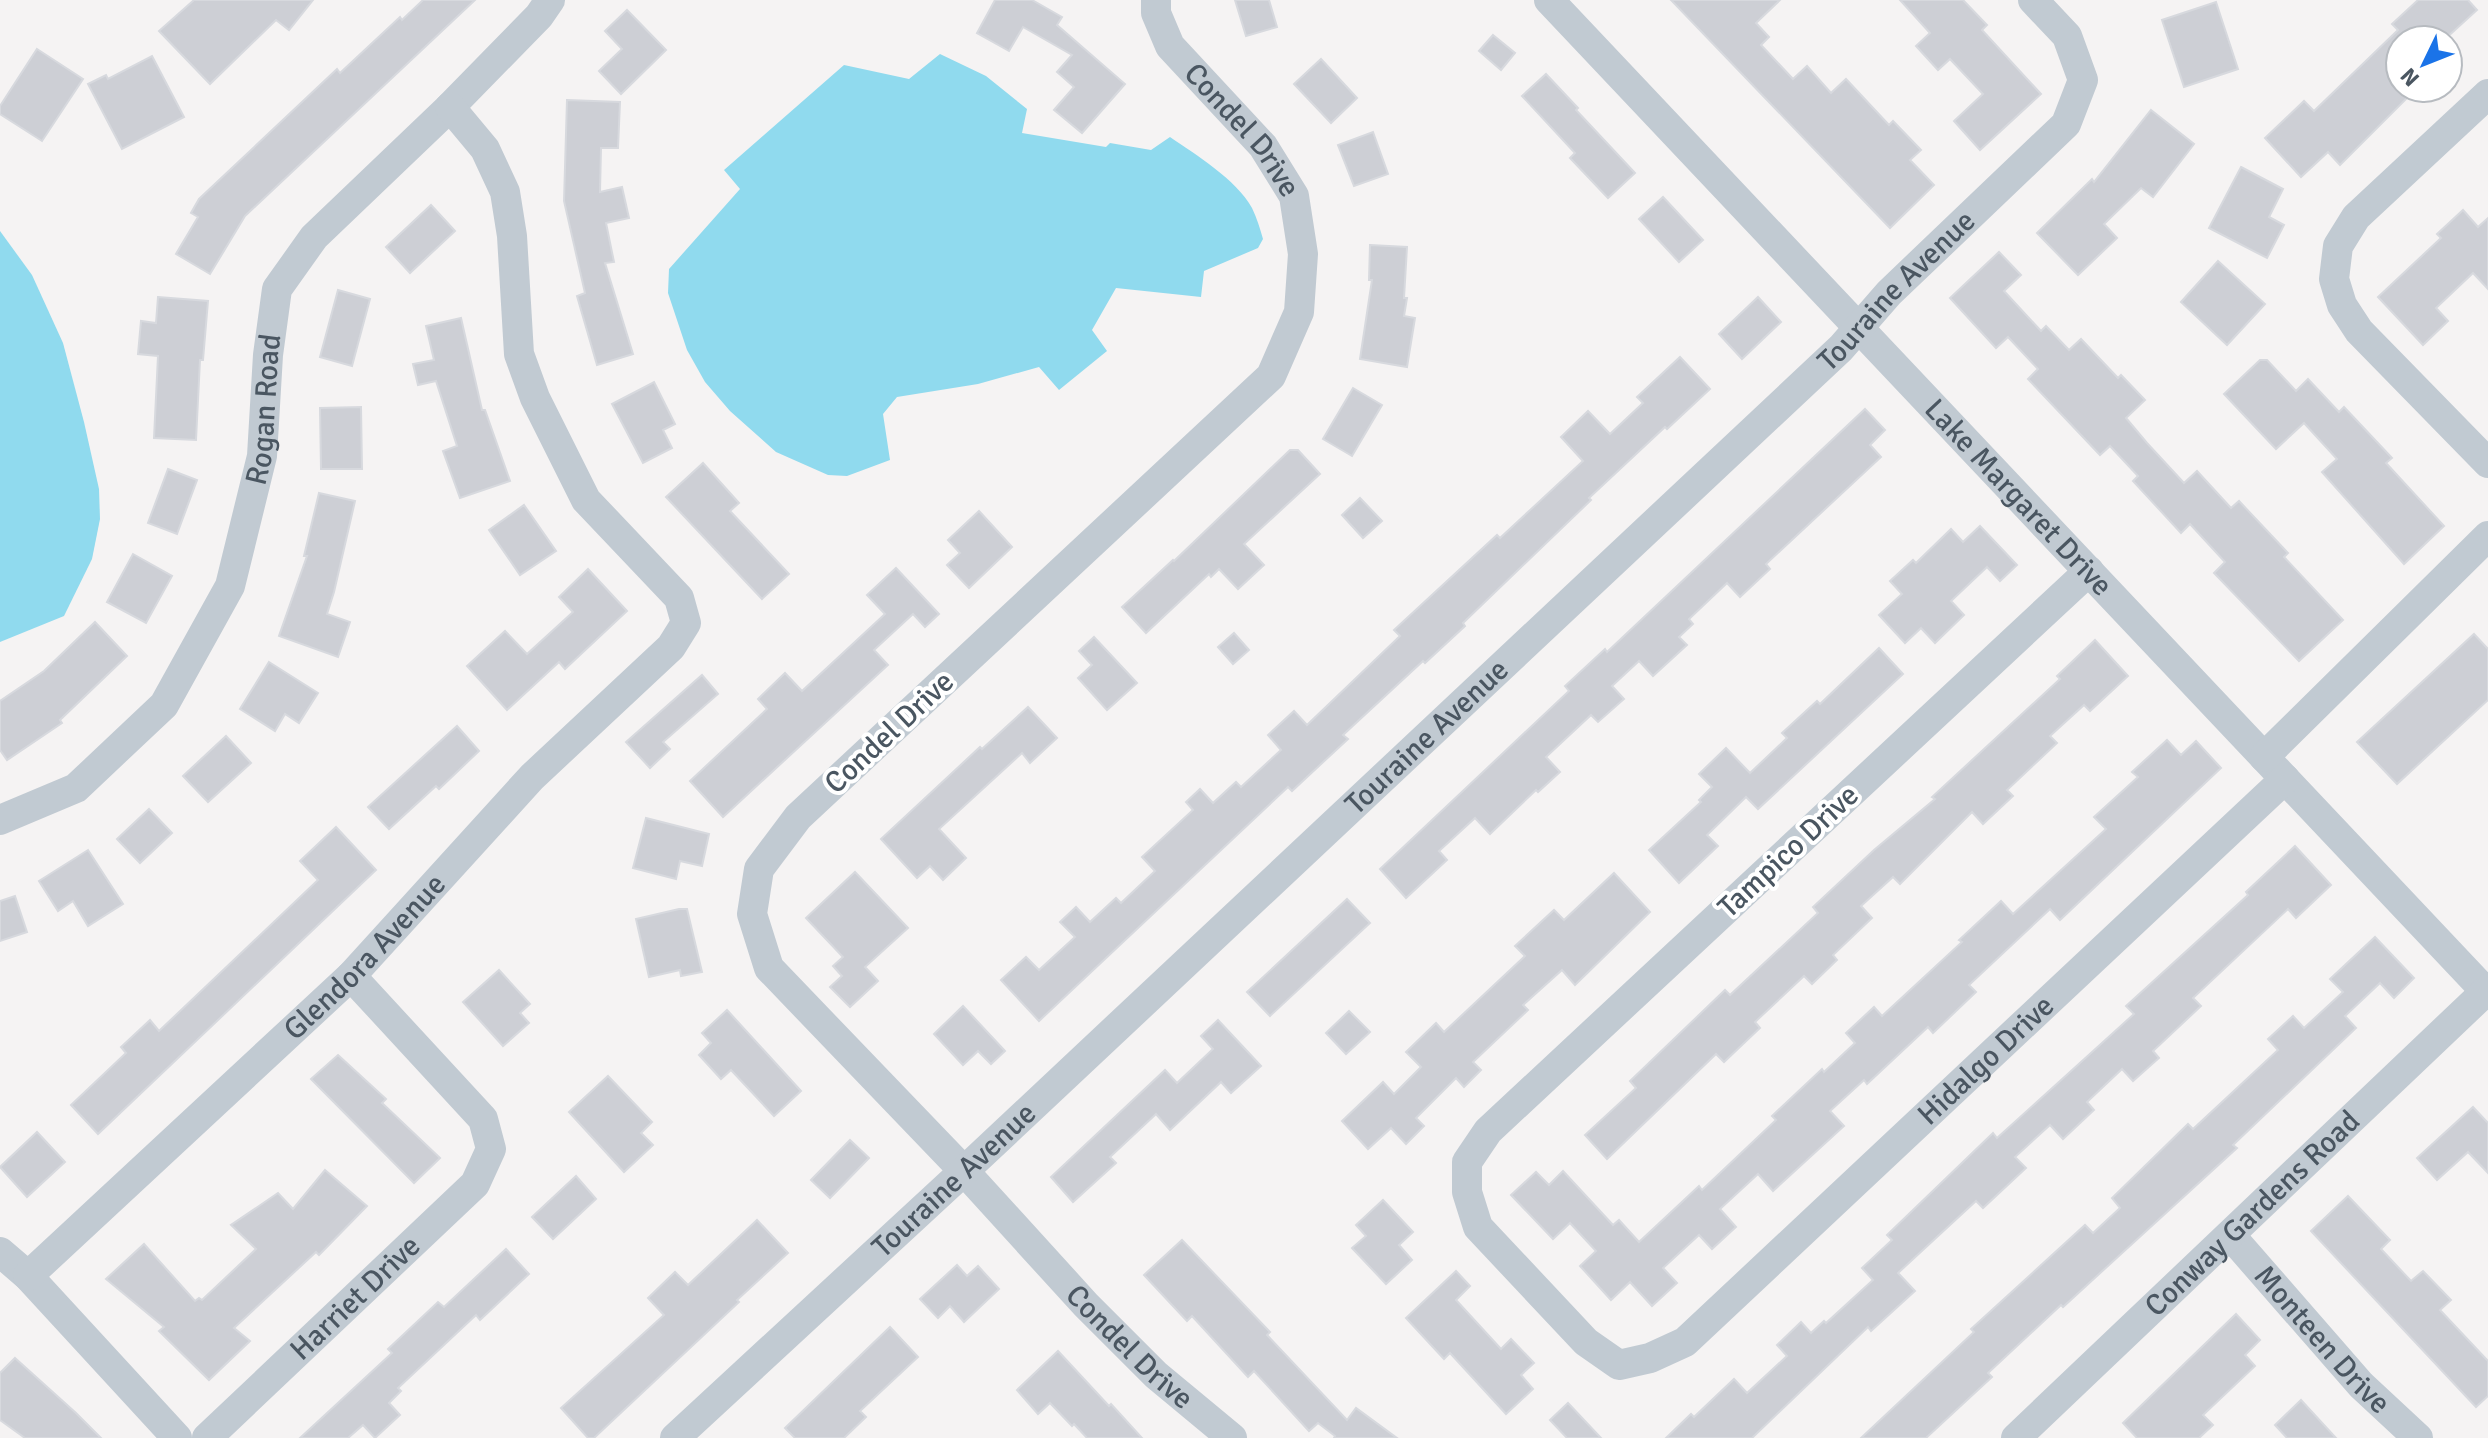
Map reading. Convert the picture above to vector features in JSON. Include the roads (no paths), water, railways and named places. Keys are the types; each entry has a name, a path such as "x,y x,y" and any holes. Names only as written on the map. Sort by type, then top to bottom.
{"street":[{"name":"Rogan Road","path":"0,820 76,788 164,705 230,586 262,456 268,355 277,289 314,237 450,107 539,16 550,0"},
{"name":"Condel Drive","path":"1156,0 1156,13 1170,46 1263,146 1294,196 1303,254 1299,312 1277,363 1271,376 798,817 759,869 752,914 769,968 964,1171 1086,1305 1156,1375 1232,1438"},
{"name":"Lake Margaret Drive","path":"1549,0 2487,991"},
{"name":"Touraine Avenue","path":"675,1438 1829,359 1889,293 2066,124 2083,80 2067,36 2033,0"},
{"path":"2488,94 2356,217 2338,246 2334,279 2342,305 2359,331 2488,463"},
{"name":"Glendora Avenue","path":"28,1276 351,976 532,777 671,647 686,623 679,598 586,500 535,398 519,354 512,236 505,192 485,149 450,107"},
{"path":"2264,757 2488,536"},
{"name":"Tampico Drive","path":"1685,1342 1650,1358 1619,1365 1586,1342 1478,1227 1467,1192 1467,1162 1488,1131 2089,571"},
{"name":"Hidalgo Drive","path":"1685,1342 2285,779"},
{"name":"Harriet Drive","path":"207,1438 475,1184 491,1149 483,1119 351,976"},
{"name":"Conway Gardens Road","path":"2016,1438 2487,991"},
{"name":"Monteen Drive","path":"2231,1236 2361,1385 2413,1437"},
{"path":"0,1252 28,1276 177,1438"}],"water":[{"path":"940,54 986,76 1027,109 1022,133 1106,147 1110,143 1151,150 1170,137 1215,168 1236,187 1252,208 1263,239 1258,248 1204,271 1201,297 1116,288 1092,330 1107,351 1059,390 1039,367 978,384 897,397 883,414 890,460 847,476 828,475 776,452 730,411 705,382 687,350 668,293 669,269 740,189 724,170 844,65 909,79"},
{"path":"0,231 32,275 63,343 99,489 100,519 92,559 64,616 0,642"}]}
